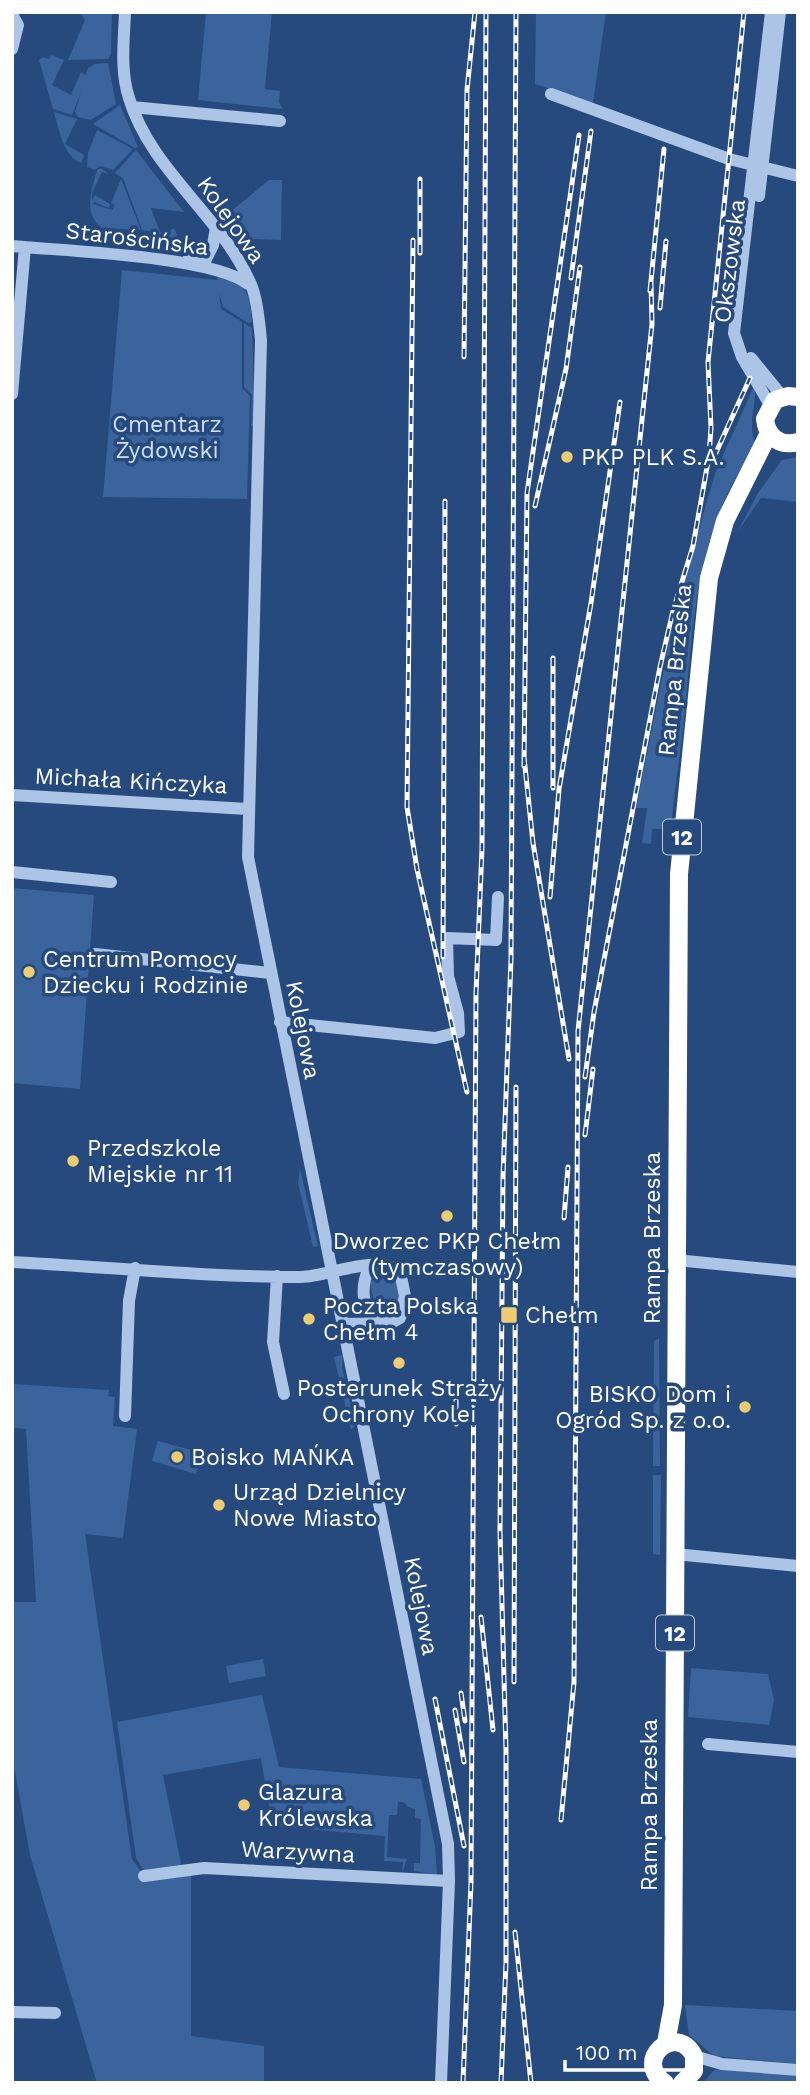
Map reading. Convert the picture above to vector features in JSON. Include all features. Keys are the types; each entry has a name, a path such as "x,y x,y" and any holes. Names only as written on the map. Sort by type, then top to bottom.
{"highway":[{"name":"12","path":"783,400 765,419 783,439"},
{"name":"Rampa Brzeska","path":"672,2042 679,874 709,578 725,521 745,480 783,439"},
{"name":"12","path":"664,2082 652,2065 656,2052 672,2042"},
{"path":"672,2042 688,2047 690,2070"}],"street":[{"name":"Kolejowa","path":"125,12 124,79 132,107 150,145 216,227 252,287 261,340 247,809 248,857 448,1844 441,2083"},
{"path":"759,168 771,12"},
{"path":"759,168 780,12"},
{"path":"12,14 18,25 12,49"},
{"name":"Okszowska","path":"551,93 759,168 741,333 755,364 783,400"},
{"path":"132,107 279,121"},
{"path":"759,168 798,176"},
{"path":"206,258 213,245 216,227"},
{"path":"12,394 19,246"},
{"name":"Starościńska","path":"19,246 171,261 237,275 252,287"},
{"path":"171,261 236,259"},
{"path":"222,271 236,259"},
{"name":"Michała Kińczyka","path":"12,795 247,809"},
{"path":"12,872 111,881"},
{"path":"280,1022 435,1038 458,1032 458,1013 448,976 447,939 496,940 498,897"},
{"path":"95,954 270,974"},
{"path":"676,1260 798,1272"},
{"path":"12,1262 135,1272 277,1279 331,1275 371,1266 396,1268 400,1272 405,1288 400,1318 391,1323 341,1324"},
{"path":"371,1266 363,1278 363,1286 368,1314 376,1323"},
{"path":"12,1270 135,1272"},
{"path":"125,1416 129,1301 135,1272"},
{"path":"277,1279 273,1342 284,1394"},
{"path":"675,1554 798,1566"},
{"path":"708,1745 798,1752"},
{"name":"Warzywna","path":"144,1875 204,1868 449,1881"},
{"path":"12,2012 55,2013"},
{"path":"690,2070 722,2064 798,2070"}],"green space":[{"path":"80,12 112,12 111,54 108,59 68,60 85,20"},
{"path":"206,12 272,12 265,89 280,91 279,102 283,109 198,100"},
{"path":"536,12 606,12 593,103 535,84"},
{"path":"51,55 64,60 52,85 71,95 81,72 87,76 72,115 53,109 39,60 43,57 49,59"},
{"path":"108,63 116,104 91,120 78,117 75,112 88,68 95,64"},
{"path":"120,105 138,147 135,148 93,124"},
{"path":"54,112 77,119 65,144 84,155 81,163 66,148"},
{"path":"97,130 133,149 113,170 100,166 95,170 87,167 88,153"},
{"path":"136,150 184,212 151,208 160,232 166,233 174,228 184,251 138,247 140,239 140,243 154,244 155,232 142,230 123,178 115,173"},
{"path":"101,168 109,174 102,172 92,193 92,200 95,195 110,204 109,208 94,202 93,204 112,210 115,205 111,203 121,179 141,230 102,228 96,222 90,208 90,200 97,170"},
{"path":"269,180 282,180 281,240 251,239 250,250 224,217"},
{"name":"Cmentarz Żydowski","path":"122,270 217,280 218,274 236,282 248,296 252,322 248,323 223,307 219,293 221,309 242,322 242,388 250,396 247,499 103,497"},
{"path":"244,323 252,328 255,426 251,426 252,395 244,387"},
{"path":"754,386 752,429 756,446 736,477 721,508 702,572 671,829 652,829 651,844 642,843 647,808 636,808 672,628 716,471"},
{"path":"798,457 798,502 761,498 738,531 758,493 782,460"},
{"path":"12,888 94,895 80,1089 12,1083"},
{"path":"300,1169 318,1246 313,1247 298,1183"},
{"path":"378,1273 392,1275 401,1291 395,1315 389,1318 380,1317 375,1308 370,1283"},
{"path":"659,1338 660,1466 653,1466 654,1341"},
{"path":"343,1355 342,1367 353,1416 358,1422 351,1430 334,1357"},
{"path":"12,1384 109,1390 108,1396 115,1397 113,1426 137,1429 123,1538 85,1534 132,1859 147,1880 191,1875 191,2036 264,2046 264,2083 97,2083 30,1855 12,1755 12,1602 36,1602 26,1429 12,1428"},
{"name":"Boisko MAŃKA","path":"158,1441 202,1453 196,1474 152,1461"},
{"path":"653,1475 661,1475 660,1555 653,1554"},
{"path":"263,1659 266,1676 229,1683 226,1666"},
{"path":"691,1668 768,1674 774,1700 769,1725 688,1717"},
{"path":"262,1695 279,1767 421,1779 435,1846 437,1875 414,1871 414,1863 420,1863 421,1819 415,1818 415,1809 404,1802 398,1802 397,1815 389,1815 387,1857 407,1859 402,1873 403,1862 384,1861 385,1836 272,1826 261,1758 163,1775 182,1868 145,1873 136,1858 117,1722"},
{"path":"685,2005 798,2011 798,2064 714,2056 689,2035"},
{"path":"714,2070 798,2076 798,2083 703,2083"}],"railway":[{"path":"464,357 467,90 475,12"},
{"path":"463,2083 471,1882 476,993 482,848 486,12"},
{"path":"501,2083 506,1962 506,1751 500,1531 503,1177 511,959 516,12"},
{"path":"585,1077 594,1012 660,667 673,611 693,546 709,456 711,428 708,362 744,12"},
{"path":"571,278 591,131"},
{"path":"524,766 527,493 579,135"},
{"path":"650,291 664,149"},
{"path":"420,179 420,253"},
{"path":"413,240 407,807 417,869 467,1092"},
{"path":"660,308 666,241"},
{"path":"535,506 566,369 580,267"},
{"path":"561,1820 574,1682 578,1031 652,324 651,282"},
{"path":"714,457 750,378"},
{"path":"550,897 559,789 591,603 620,402"},
{"path":"443,957 445,501"},
{"path":"553,658 553,788"},
{"path":"524,757 533,843 569,1059"},
{"path":"585,1135 593,1069"},
{"path":"514,1682 516,1087"},
{"path":"564,1218 568,1167"},
{"path":"456,1389 456,1424"},
{"path":"481,1617 493,1730"},
{"path":"461,1693 465,1721"},
{"path":"435,1699 464,1846"},
{"path":"455,1710 464,1762"},
{"path":"515,1932 531,2083"}],"place":[{"name":"PKP PLK S.A.","path":"567,457"},
{"name":"Centrum Pomocy Dziecku i Rodzinie","path":"29,972"},
{"name":"Przedszkole Miejskie nr 11","path":"73,1161"},
{"name":"Dworzec PKP Chełm (tymczasowy)","path":"447,1216"},
{"name":"Chełm","path":"509,1315"},
{"name":"Poczta Polska Chełm 4","path":"309,1319"},
{"name":"Posterunek Straży Ochrony Kolei","path":"399,1363"},
{"name":"BISKO Dom i Ogród Sp. z o.o.","path":"745,1407"},
{"name":"Boisko MAŃKA","path":"177,1457"},
{"name":"Urząd Dzielnicy Nowe Miasto","path":"219,1505"},
{"name":"Glazura Królewska","path":"244,1805"}]}
